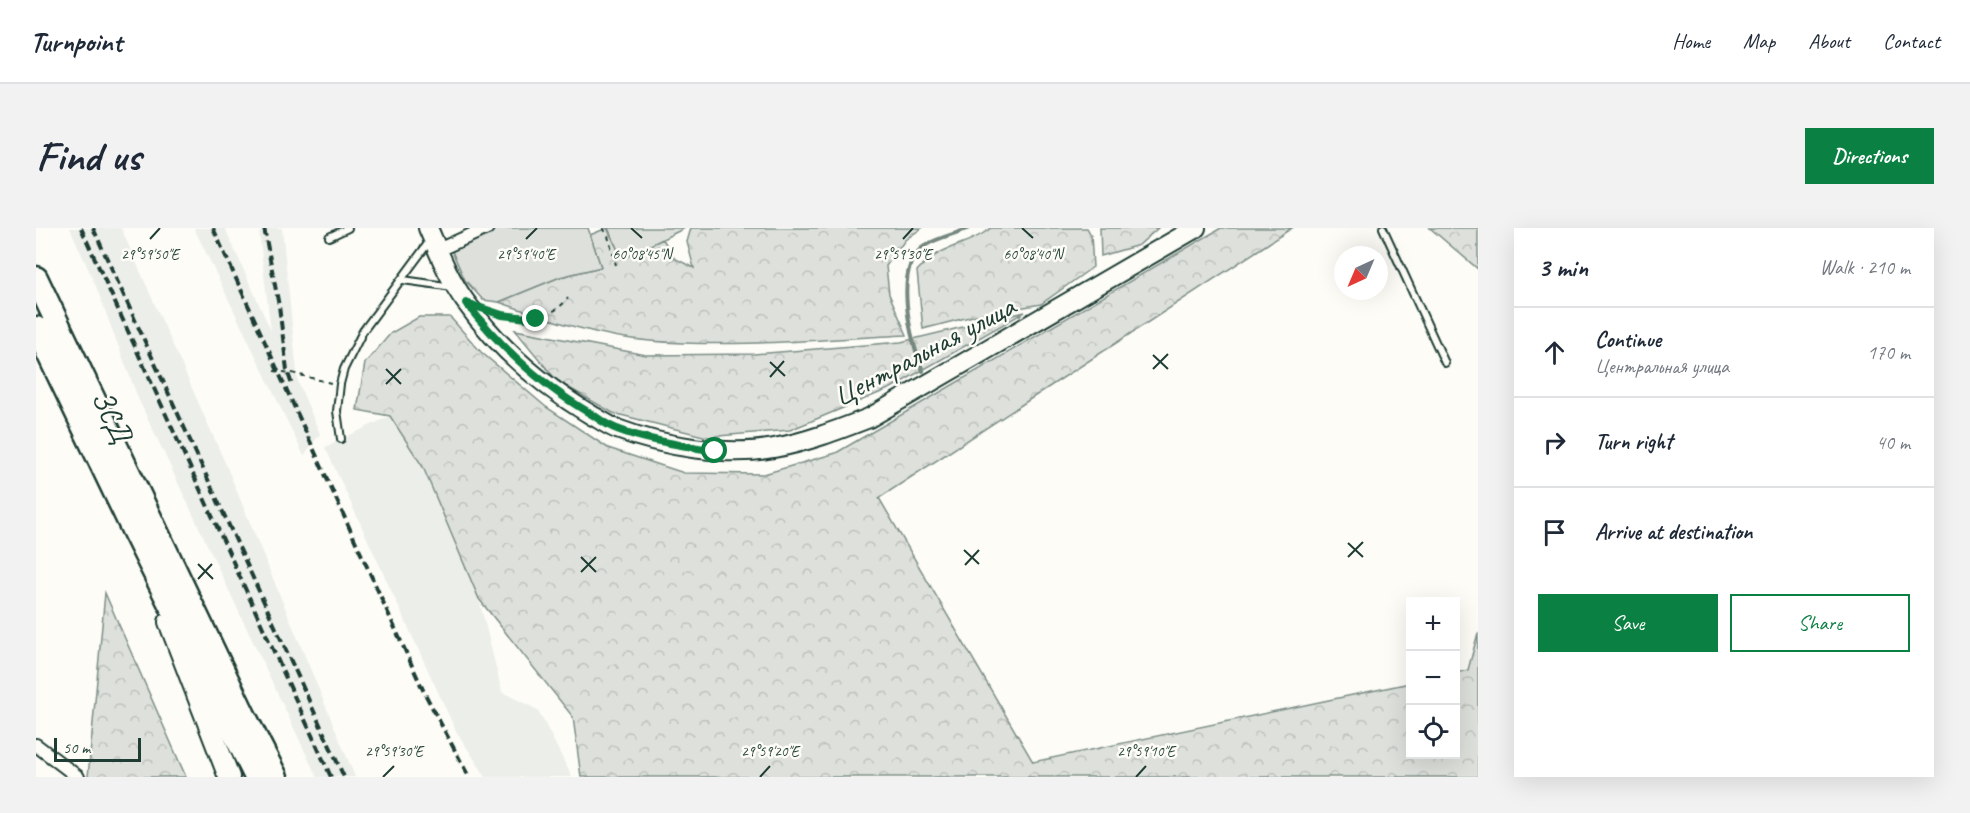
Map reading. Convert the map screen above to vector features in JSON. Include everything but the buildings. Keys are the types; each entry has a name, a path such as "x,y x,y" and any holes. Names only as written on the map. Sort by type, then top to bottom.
{"highway":[{"name":"ЗСД","path":"36,279 45,321 133,530 256,777"},
{"path":"45,321 276,777"}],"main road":[{"name":"Центральная улица","path":"433,239 466,303 496,339 525,367 567,401 615,428 664,442 715,451 773,449 824,435 870,418 1196,228"},
{"path":"133,530 229,777"}],"street":[{"path":"433,239 487,228"},
{"path":"36,745 78,777"}],"lane":[{"path":"1383,228 1445,363"},
{"path":"329,237 345,229"},
{"path":"341,439 337,411 344,369 363,331 433,239"},
{"path":"403,280 456,287"}],"path":[{"path":"603,228 616,265"},
{"path":"466,303 502,315 536,319 548,314 568,298"},
{"path":"274,371 340,384"}],"shaded area":[{"path":"70,228 121,228 226,465 355,777 317,777 138,398 95,284"},
{"path":"194,228 225,228 271,331 259,233 270,228 282,228 298,382 320,434 304,456"},
{"path":"390,416 423,467 479,599 502,692 538,710 572,777 486,777 456,731 325,447"}],"green space":[{"path":"497,228 588,228 601,267 560,277 499,302 483,300 465,280 451,249"},
{"path":"607,228 622,258 663,239 674,258 694,268 687,242 691,228 922,228 905,240 886,266 889,294 907,335 714,344 650,341 611,336 555,321 499,302 560,277 601,267 590,235"},
{"path":"608,228 685,228 622,259"},
{"path":"991,228 1087,228 1091,235 1093,267 1041,304 973,316 923,329 917,271 935,255"},
{"path":"1100,228 1158,228 1139,245 1101,256"},
{"path":"1221,228 1292,228 879,498 1033,762 1406,684 1406,759 1460,759 1460,672 1468,670 1478,633 1478,777 581,777 573,717 479,599 423,467 390,416 357,410 365,363 391,333 419,317 450,317 481,352 546,407 608,448 684,473 764,474 836,453"},
{"path":"1430,228 1478,228 1478,269"},
{"path":"1025,312 891,388 790,430 707,437 613,413 557,381 515,330 646,355 754,354 901,342"},
{"path":"105,593 186,777 88,777"}],"waterway":[{"path":"923,371 909,324 907,305 909,269 915,255 926,245 969,228"}],"railway":[{"path":"81,228 331,777"},
{"path":"93,228 344,777"},
{"path":"213,228 424,692 469,777"},
{"path":"264,228 279,306 287,370 292,385"}],"route":[{"path":"536,319 502,315 466,303 496,339 525,367 567,401 615,428 664,442 715,451"}]}
